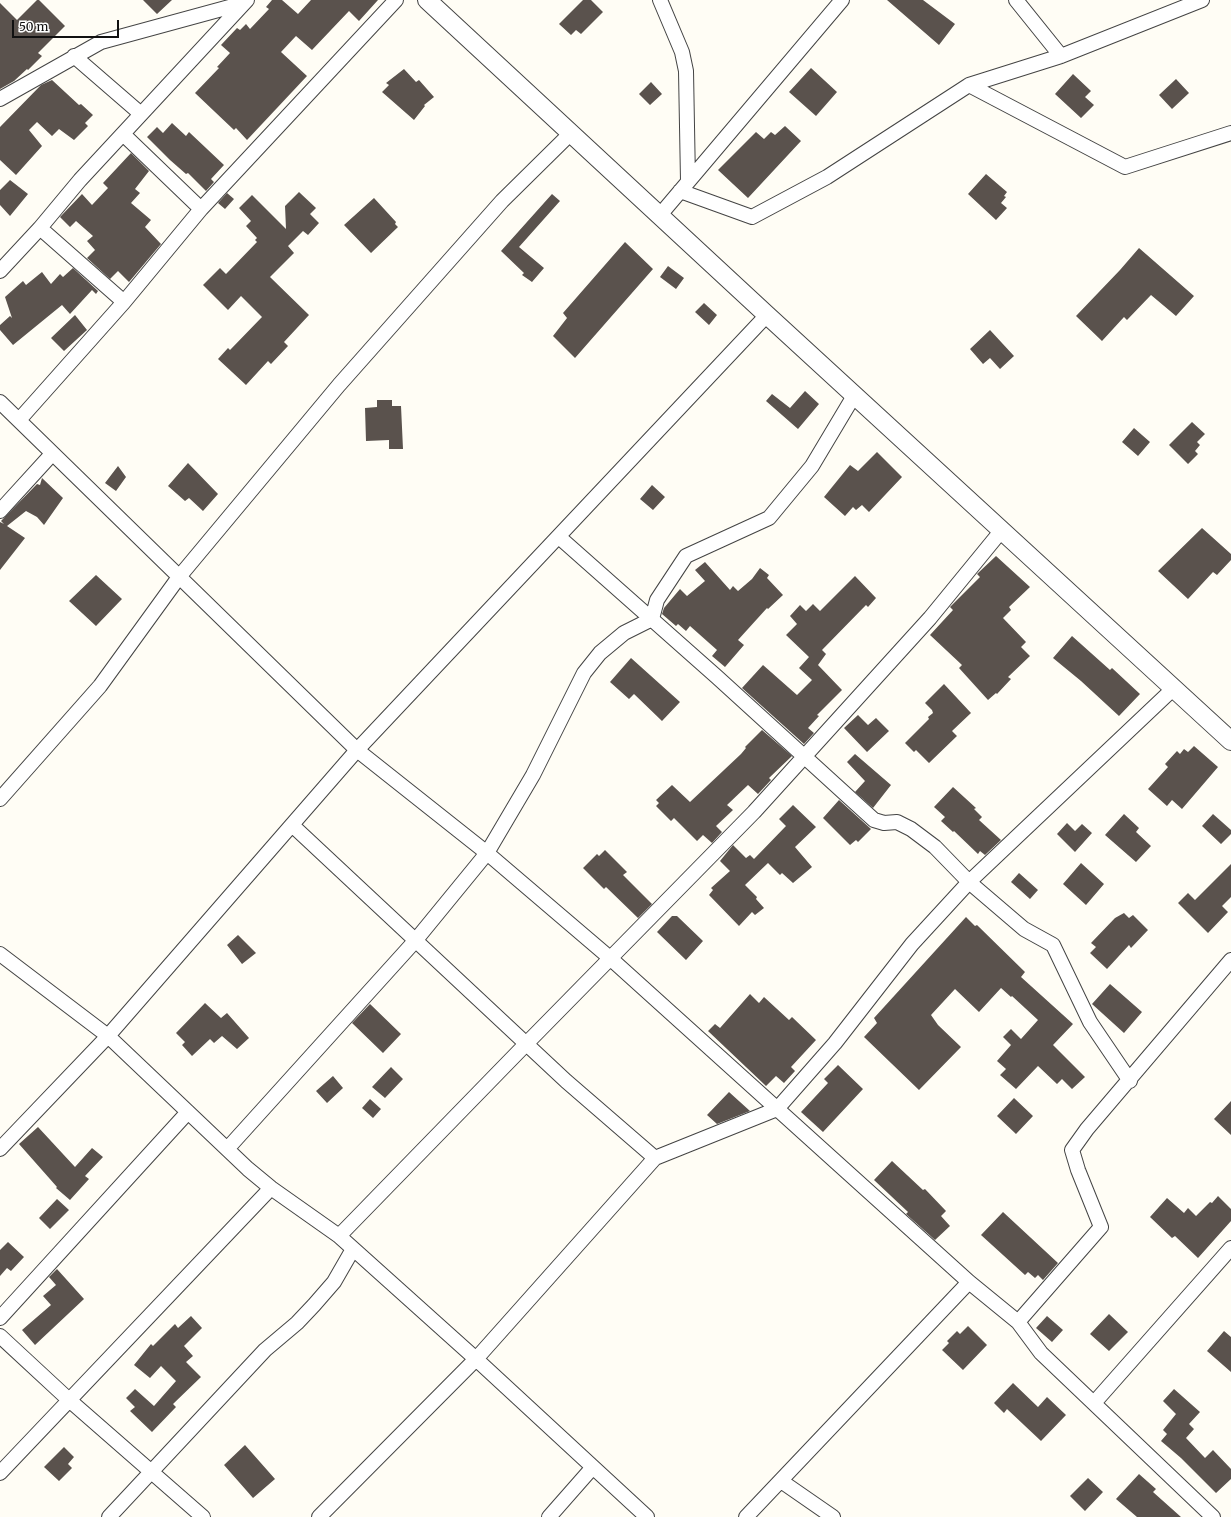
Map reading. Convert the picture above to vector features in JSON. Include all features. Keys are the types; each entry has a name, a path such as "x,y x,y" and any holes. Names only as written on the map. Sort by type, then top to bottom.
{"street":[{"path":"19,420 124,302 201,209 396,0"},
{"path":"427,0 767,315 855,394 1231,741"},
{"path":"660,0 682,52 686,71 684,186"},
{"path":"660,215 842,0"},
{"path":"1016,0 1061,56"},
{"path":"684,186 752,216 828,177 970,85 1061,56 1202,0"},
{"path":"0,99 101,42 246,1"},
{"path":"0,271 40,228 80,180 246,1"},
{"path":"74,56 141,114"},
{"path":"970,85 1125,166 1231,133"},
{"path":"0,799 100,686 179,577 339,385 502,201 570,133"},
{"path":"123,134 201,209"},
{"path":"40,228 124,302"},
{"path":"0,1149 108,1036 357,750 767,315"},
{"path":"228,1148 415,941 487,853 533,775 584,673 600,653 624,633 652,619 657,600 686,556 769,518 812,466 855,394"},
{"path":"0,402 357,750 487,853 610,958 969,1282 1018,1322 1041,1353 1094,1403 1205,1514"},
{"path":"0,511 52,454"},
{"path":"339,1236 754,812 930,618 1002,530"},
{"path":"559,537 874,820 884,823 897,822 911,829 935,847 970,882 1024,929 1053,945 1090,1022 1130,1080"},
{"path":"318,1517 476,1359 656,1158 777,1109 835,1043 912,944 970,882 1174,688"},
{"path":"292,824 526,1044 656,1158"},
{"path":"0,954 108,1036 270,1188 339,1236 476,1359 647,1517"},
{"path":"1018,1322 1101,1227 1078,1170 1072,1150 1087,1129 1231,960"},
{"path":"0,1318 188,1112"},
{"path":"0,1473 68,1399 270,1188"},
{"path":"1094,1403 1231,1248"},
{"path":"109,1517 265,1350 297,1323 314,1305 334,1282 353,1249"},
{"path":"746,1517 781,1482 969,1282"},
{"path":"0,1336 68,1399 203,1517"},
{"path":"549,1517 593,1467"},
{"path":"781,1482 833,1517"}],"building":[{"path":"37,0 39,0 65,26 38,53 42,56 28,70 27,69 14,81 0,89 0,3 17,20"},
{"path":"143,0 172,0 157,14"},
{"path":"272,0 282,0 298,14 311,0 378,0 359,21 349,11 312,50 296,36 281,52 307,76 247,140 236,128 234,130 195,93 219,68 217,67 230,53 221,45 237,28 240,30 246,24 250,29 269,9 266,7"},
{"path":"583,0 591,0 603,12 581,34 576,30 571,35 559,24"},
{"path":"887,0 923,0 955,24 939,45"},
{"path":"811,68 837,92 816,116 789,92"},
{"path":"404,69 416,82 419,80 434,97 424,105 425,106 414,120 382,92 389,85 386,83"},
{"path":"1073,74 1091,91 1085,97 1094,105 1081,118 1055,94"},
{"path":"1176,79 1189,93 1172,109 1159,95"},
{"path":"52,80 79,105 81,104 93,115 85,123 88,126 74,140 59,129 52,136 37,122 29,130 42,146 16,175 0,160 0,127 41,85"},
{"path":"651,82 662,94 650,105 639,94"},
{"path":"172,123 186,136 189,132 224,165 211,179 214,182 206,191 188,173 186,174 170,160 147,137 157,127 163,133"},
{"path":"785,126 801,141 748,198 718,170 756,132 764,139 771,132 775,135"},
{"path":"131,153 149,171 135,189 140,193 131,203 151,220 145,227 161,244 129,282 118,271 110,279 87,258 95,250 87,241 93,236 76,221 70,227 60,217 82,194 92,205 108,188 103,183"},
{"path":"986,174 1007,192 1004,196 1006,197 1001,203 1007,208 996,220 968,194"},
{"path":"10,180 28,194 10,216 0,205 0,190"},
{"path":"299,192 316,208 310,214 319,223 308,235 303,231 288,246 294,253 270,277 309,315 284,342 288,346 271,364 268,361 246,385 218,359 228,348 230,350 262,317 241,296 228,310 203,285 220,268 226,274 257,242 255,240 257,238 246,226 251,221 239,208 252,195 286,229 285,206"},
{"path":"227,193 234,199 225,209 218,203"},
{"path":"552,194 560,201 519,247 544,268 532,282 522,275 524,273 501,251"},
{"path":"374,198 396,222 395,224 398,227 371,253 344,225"},
{"path":"625,242 653,269 575,358 553,336 567,318 563,313"},
{"path":"1139,248 1194,296 1176,316 1151,295 1127,320 1124,317 1102,341 1076,316"},
{"path":"668,266 684,278 676,289 660,277"},
{"path":"73,268 98,291 96,294 92,290 70,314 62,305 13,345 0,330 0,325 10,316 12,318 5,297 23,281 26,285 42,272 51,284 60,274 63,277"},
{"path":"704,303 717,315 709,325 695,312"},
{"path":"75,315 87,330 64,351 51,338"},
{"path":"990,330 1014,356 1000,369 990,358 983,364 970,349"},
{"path":"805,391 819,404 798,429 766,401 772,394 790,408"},
{"path":"377,400 392,400 392,406 401,406 403,449 389,449 389,440 366,441 365,408 377,407"},
{"path":"1192,422 1205,434 1197,442 1200,445 1195,451 1198,454 1188,464 1169,445"},
{"path":"1134,428 1150,442 1138,456 1122,442"},
{"path":"877,452 902,477 869,512 862,505 856,510 853,507 845,516 824,497 850,465 858,471"},
{"path":"188,463 218,494 203,511 189,498 185,501 168,486"},
{"path":"118,466 126,477 116,491 105,483"},
{"path":"42,478 63,498 44,525 37,517 26,511 7,526 25,538 0,570 0,522 4,524 1,521 37,484 40,485"},
{"path":"652,485 665,497 653,510 640,499"},
{"path":"1202,528 1231,554 1231,560 1217,575 1213,572 1188,599 1158,571"},
{"path":"996,556 1030,587 1009,607 1011,610 1003,618 1026,642 1021,647 1030,656 1008,677 1011,679 997,694 996,693 988,700 959,668 962,665 930,635 953,610 950,607 980,577 977,574"},
{"path":"705,562 730,590 733,586 738,591 752,579 760,568 769,575 767,578 783,595 768,609 767,608 738,640 744,645 725,667 712,656 717,650 690,626 686,631 678,624 676,626 662,614 664,608 680,589 687,596 705,581 695,570"},
{"path":"96,575 122,599 96,626 69,601"},
{"path":"855,576 876,598 868,607 866,605 822,650 826,654 818,665 842,690 817,715 819,716 808,728 814,733 804,744 742,688 763,665 797,695 812,680 799,668 809,657 786,635 797,624 790,616 800,605 806,611 813,604 820,611"},
{"path":"1072,636 1110,670 1112,668 1140,694 1119,716 1081,681 1053,658"},
{"path":"631,658 680,702 662,721 634,694 629,699 610,682"},
{"path":"944,684 971,713 952,731 957,736 929,763 916,750 914,752 905,743 933,713 925,703"},
{"path":"858,715 868,725 876,718 889,731 867,752 844,728"},
{"path":"762,730 792,756 769,778 771,780 758,794 748,785 727,805 733,810 716,826 722,832 712,843 703,835 697,841 674,818 671,821 656,806 659,803 656,800 672,785 690,802 741,754 746,748 745,747"},
{"path":"1194,746 1218,767 1182,809 1172,800 1167,806 1148,789 1168,767 1165,764 1177,751 1180,754 1184,749 1188,752"},
{"path":"855,754 891,785 873,808 855,792 865,781 847,762"},
{"path":"953,787 976,808 974,809 982,817 979,820 1001,840 985,855 980,851 978,854 941,821 945,817 934,807"},
{"path":"839,800 871,829 858,842 856,840 850,845 823,818"},
{"path":"793,805 816,827 795,847 812,867 793,883 782,873 780,875 768,863 745,885 757,897 756,899 764,908 755,915 752,912 739,926 709,895 713,890 711,888 730,871 720,861 733,845 746,858 750,855 754,859 786,826 779,819"},
{"path":"1124,814 1139,828 1136,832 1151,846 1136,862 1105,835"},
{"path":"1213,814 1231,830 1231,834 1221,844 1202,826"},
{"path":"1067,823 1075,831 1082,824 1092,833 1075,852 1057,834"},
{"path":"605,850 627,872 623,875 652,904 638,918 606,887 604,889 583,868 597,854 599,856"},
{"path":"1081,863 1104,884 1086,905 1063,884"},
{"path":"1231,864 1231,897 1222,906 1228,912 1208,933 1178,903 1188,893 1195,900"},
{"path":"1019,873 1038,890 1030,899 1011,882"},
{"path":"1124,913 1129,918 1133,915 1148,930 1131,948 1129,945 1107,969 1090,953 1096,947 1091,943 1115,918"},
{"path":"672,916 677,916 703,941 686,960 657,932"},
{"path":"966,917 975,926 977,925 1025,972 1021,977 1073,1024 1053,1045 1085,1077 1072,1089 1062,1079 1057,1084 1038,1066 1016,1089 1000,1075 1006,1069 997,1061 1011,1045 1003,1037 1011,1029 1021,1039 1038,1020 1001,988 979,1012 955,989 931,1015 938,1025 961,1047 919,1090 864,1037 877,1023 874,1018"},
{"path":"238,935 256,953 242,964 227,945"},
{"path":"1110,984 1142,1012 1124,1033 1092,1004"},
{"path":"750,994 759,1003 764,997 789,1020 792,1017 816,1040 791,1067 795,1071 784,1083 776,1076 766,1086 708,1031 715,1024 720,1028"},
{"path":"205,1003 221,1018 227,1013 249,1038 237,1049 222,1036 214,1043 210,1039 192,1056 182,1045 185,1042 176,1033"},
{"path":"370,1004 401,1034 383,1053 352,1023"},
{"path":"838,1065 863,1089 823,1132 801,1112 828,1083 824,1079"},
{"path":"391,1067 403,1079 385,1098 372,1087"},
{"path":"333,1076 343,1088 327,1103 316,1091"},
{"path":"729,1092 750,1111 717,1124 707,1115"},
{"path":"1014,1098 1033,1116 1016,1134 997,1116"},
{"path":"370,1099 381,1109 373,1118 362,1108"},
{"path":"1231,1101 1231,1135 1214,1119"},
{"path":"38,1127 75,1167 92,1148 103,1157 85,1176 89,1179 70,1200 56,1188 57,1187 19,1144"},
{"path":"892,1161 923,1190 925,1189 946,1211 941,1216 950,1226 935,1240 906,1214 908,1212 874,1180"},
{"path":"1218,1196 1231,1209 1231,1221 1198,1258 1175,1236 1172,1238 1150,1217 1167,1198 1184,1213 1188,1208 1196,1216"},
{"path":"57,1199 69,1210 50,1229 39,1218"},
{"path":"1003,1212 1058,1263 1043,1280 1038,1275 1035,1278 1028,1272 1025,1275 981,1235"},
{"path":"8,1242 24,1257 11,1271 7,1268 0,1276 0,1250"},
{"path":"57,1269 84,1299 35,1345 22,1330 51,1305 43,1296 56,1285 49,1277"},
{"path":"1109,1314 1128,1332 1109,1351 1090,1334"},
{"path":"191,1316 202,1328 184,1346 193,1356 186,1362 201,1377 173,1404 176,1407 152,1432 130,1411 135,1407 126,1398 135,1389 154,1406 176,1381 161,1366 150,1378 134,1365 151,1344 153,1346 175,1324 178,1328"},
{"path":"1047,1316 1063,1330 1052,1342 1036,1328"},
{"path":"968,1326 987,1345 963,1370 942,1350 949,1343 947,1341 957,1331 960,1334"},
{"path":"1224,1331 1231,1337 1231,1372 1207,1351"},
{"path":"1013,1383 1038,1407 1047,1397 1066,1415 1041,1441 1007,1409 1004,1413 994,1403"},
{"path":"1174,1389 1200,1412 1189,1424 1194,1429 1186,1438 1205,1458 1213,1450 1231,1469 1231,1479 1216,1493 1181,1458 1161,1441 1167,1434 1163,1430 1176,1414 1163,1401"},
{"path":"245,1445 275,1479 253,1498 224,1465"},
{"path":"64,1447 74,1457 68,1464 72,1468 59,1481 44,1467"},
{"path":"1139,1474 1156,1489 1153,1492 1181,1517 1137,1517 1116,1499"},
{"path":"1088,1478 1103,1492 1085,1511 1070,1496"}]}
